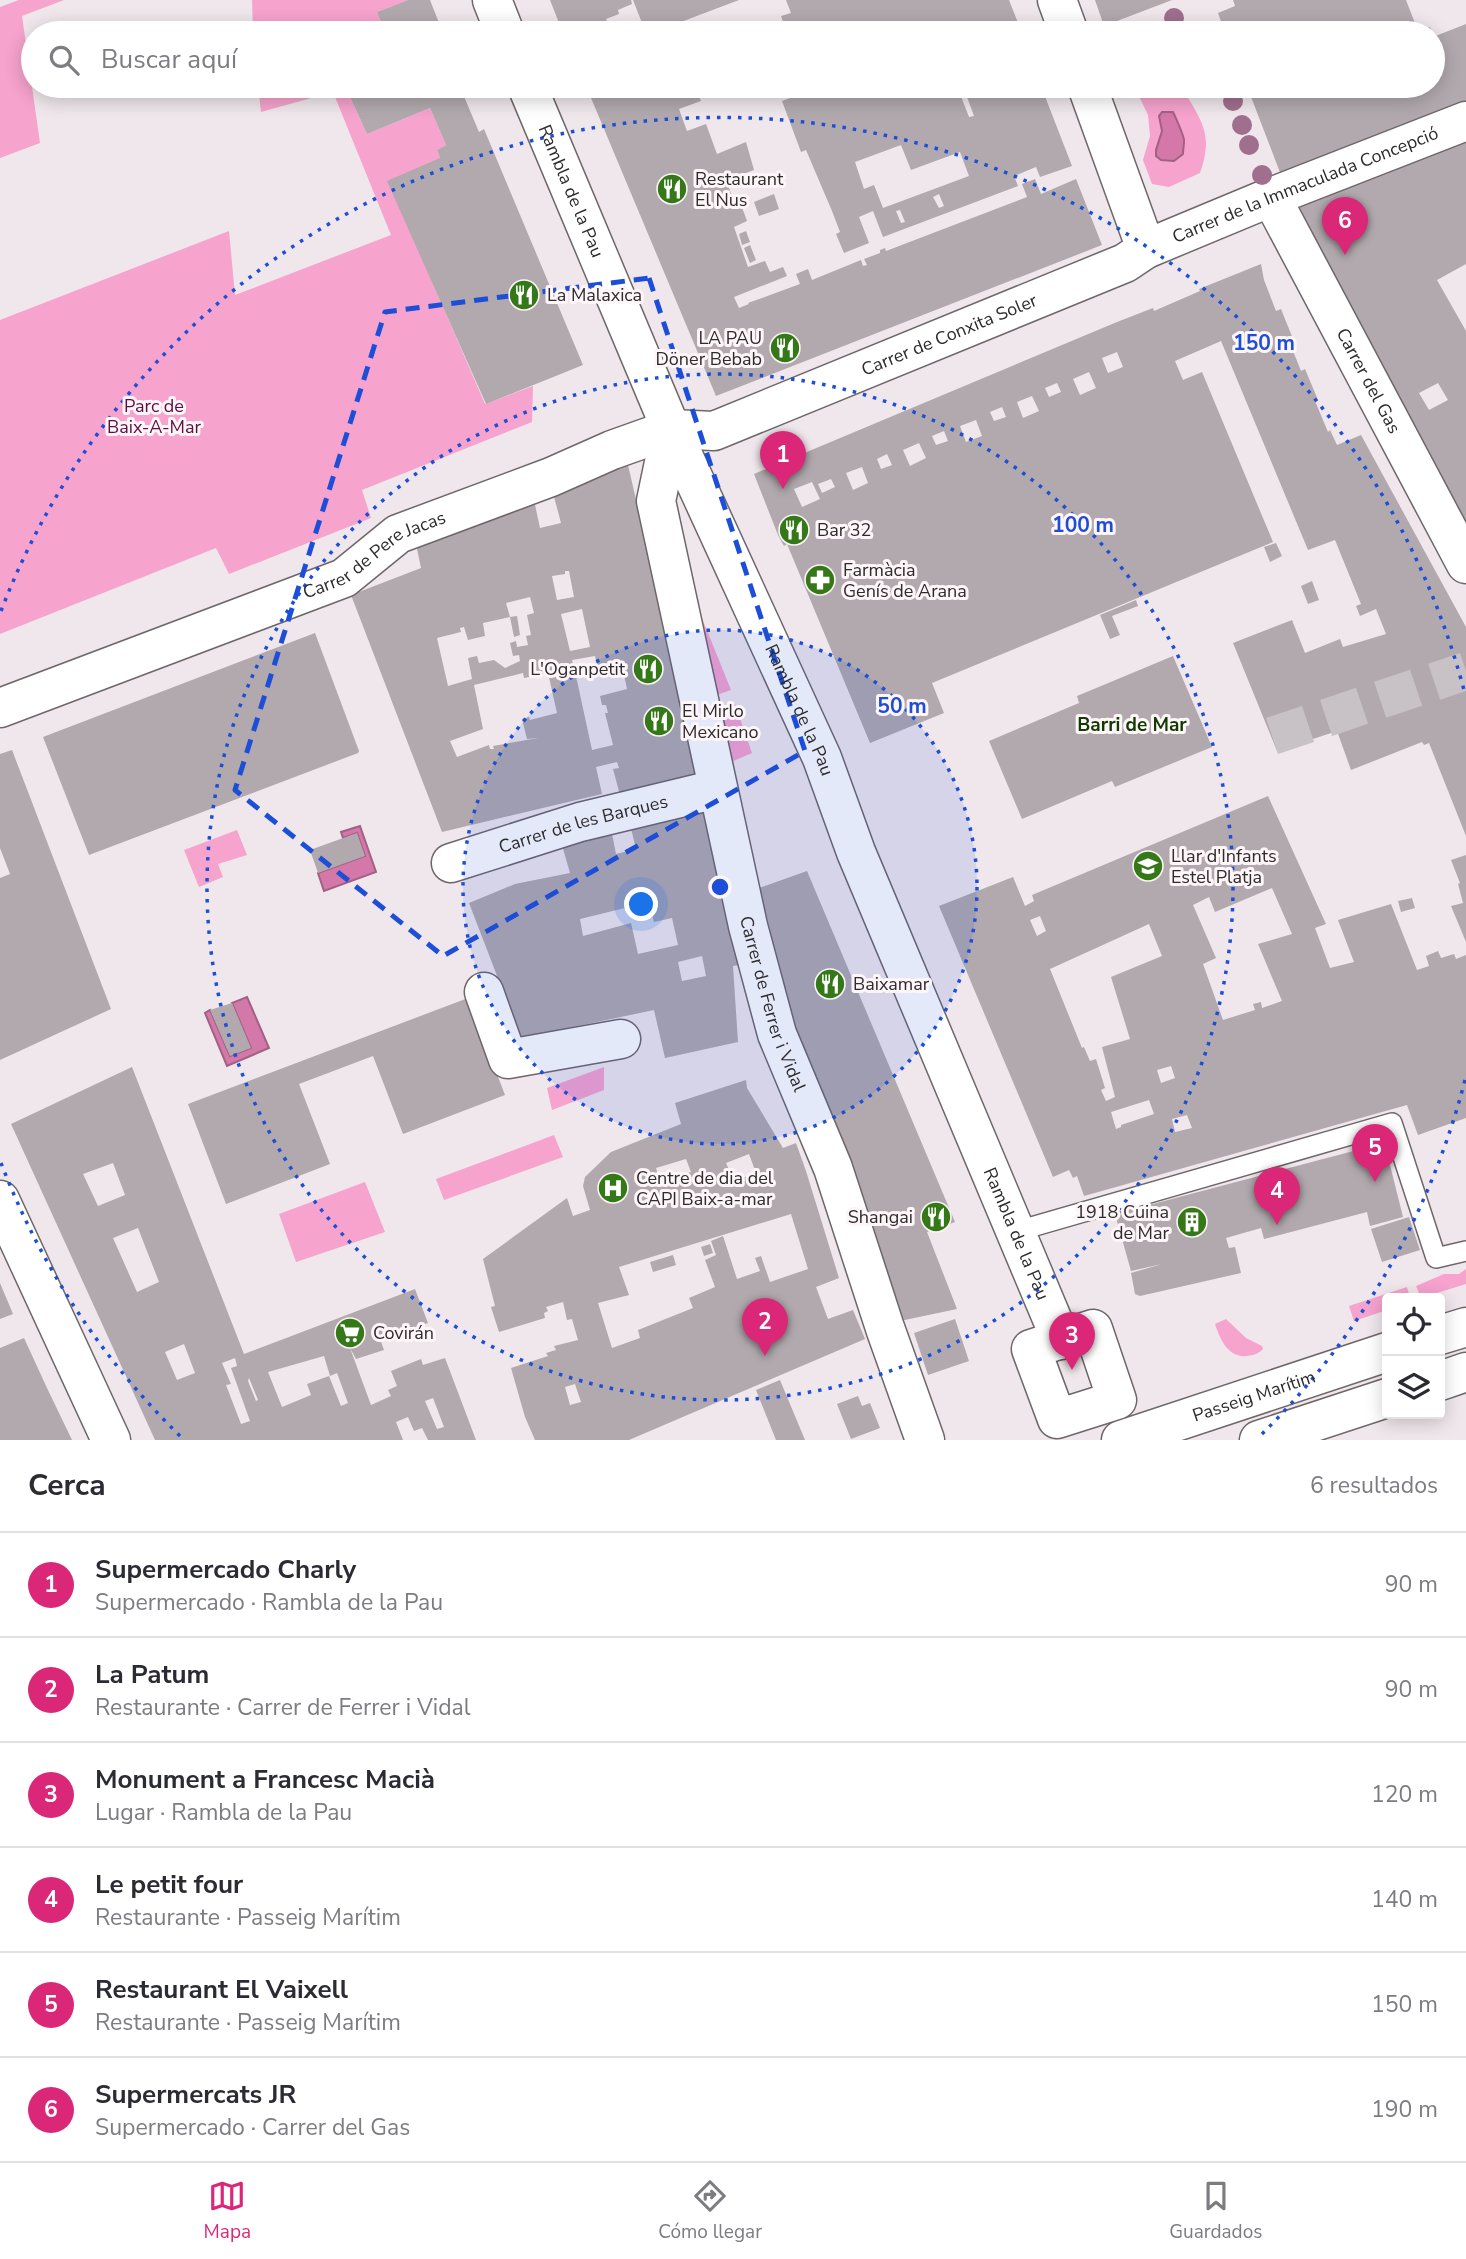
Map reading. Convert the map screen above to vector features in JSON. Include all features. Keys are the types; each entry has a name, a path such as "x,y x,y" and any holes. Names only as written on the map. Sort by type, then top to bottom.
{"street":[{"path":"492,0 500,21"},
{"path":"1057,0 1065,21"},
{"name":"Rambla de la Pau","path":"532,98 671,429 822,758 856,852 1061,1340 1031,1349 1057,1419 1092,1425"},
{"path":"1091,98 1146,249"},
{"name":"Carrer de la Immaculada Concepció","path":"1146,249 1466,121"},
{"name":"Carrer del Gas","path":"1271,197 1466,564"},
{"name":"Carrer de Conxita Soler","path":"750,415 1125,263 1146,249"},
{"name":"Carrer de Pere Jacas","path":"0,708 344,578 398,534 551,477 612,450 671,429 714,431 750,415"},
{"name":"Carrer de Ferrer i Vidal","path":"671,429 656,501 748,926 777,1034 833,1168 925,1440"},
{"name":"Carrer de les Barques","path":"451,863 580,822 717,789"},
{"path":"484,992 508,1059 621,1039"},
{"path":"0,1200 111,1440"},
{"path":"1445,1333 1466,1326"},
{"name":"Passeig Marítim","path":"1121,1440 1382,1354"},
{"path":"1445,1379 1466,1372"},
{"path":"1259,1440 1382,1400"}],"lane":[{"path":"1014,1231 1392,1123 1436,1258 1466,1251"}],"highlighted area":[{"path":"649,278 805,751 443,956 235,790 385,312"}],"green space":[{"path":"19,0 64,0 22,16 21,98 34,98 40,143 0,158 0,7"},
{"path":"252,0 408,0 377,12 381,21 253,21"},
{"name":"Parc de Baix-A-Mar","path":"259,98 311,98 261,112"},
{"name":"Parc de Baix-A-Mar","path":"335,98 350,98 367,134 430,108 446,145 437,150 440,158 427,270 485,404 533,386 532,422 362,490 371,518 229,574 216,548 0,634 0,320 229,231 235,295 391,235"},
{"path":"1140,98 1188,98 1205,133 1206,150 1200,173 1169,187 1152,184 1143,160 1150,136 1148,115"},
{"path":"677,556 731,690 708,698"},
{"path":"735,704 752,753 724,765 712,713"},
{"path":"237,830 247,855 218,864 223,877 199,887 184,850"},
{"path":"604,1067 604,1090 552,1110 547,1088"},
{"path":"554,1135 563,1157 444,1200 436,1179"},
{"path":"365,1182 385,1232 296,1262 279,1214"},
{"path":"1466,1269 1466,1284 1437,1293 1419,1293 1416,1286 1444,1274 1459,1274"},
{"path":"1407,1287 1409,1293 1389,1293"},
{"path":"1382,1295 1382,1312 1354,1321 1349,1306"},
{"path":"1226,1319 1246,1338 1263,1349 1247,1356 1230,1351 1222,1341 1215,1324"}],"shaded area":[{"path":"1162,112 1173,112 1184,139 1183,154 1174,161 1161,160 1156,156 1162,131 1159,116"},
{"path":"360,826 376,872 324,891 318,873 365,856 357,833 343,838 341,832"},
{"path":"247,997 269,1048 227,1066 205,1013 210,1010 230,1056 251,1048 232,1003"}],"building":[{"path":"408,0 430,0 438,21 381,21 377,12"},
{"path":"550,0 631,0 632,4 618,10 619,14 606,19 607,21 558,21"},
{"path":"633,0 739,0 684,21 641,21"},
{"path":"786,0 1009,0 1017,21 783,21 781,16 791,13"},
{"path":"1095,0 1172,0 1117,21 1102,21"},
{"path":"1233,0 1406,0 1414,21 1221,21 1218,13 1235,6"},
{"path":"1466,24 1466,101 1281,175 1251,98 1445,98 1445,32"},
{"path":"350,98 465,98 479,132 484,129 583,365 486,404 387,181 440,158 437,150 446,145 430,108 367,134"},
{"path":"591,98 700,98 701,101 679,109 687,131 706,124 717,154 746,142 754,170 743,174 746,182 729,188 735,203 740,202 747,221 734,227 748,267 765,261 770,272 783,267 787,276 734,297 739,308 800,284 796,274 808,269 812,280 861,260 863,266 867,265 864,259 880,253 880,250 885,248 886,251 1027,197 1022,184 1035,179 1041,194 1076,179 1102,245 716,396"},
{"path":"790,98 962,98 969,117 974,116 967,98 1046,98 1072,166 1040,177 1036,167 1014,176 1018,186 883,237 873,211 859,217 869,243 844,253 836,234 840,232 832,211 806,150 801,152 782,101","holes":["901,145 911,170 960,152 969,176 883,208 874,185 864,189 855,162","939,194 944,206 939,208 933,197","900,210 905,222 901,223 896,211"]},
{"path":"1466,136 1466,264 1437,280 1466,331 1466,526 1295,209","holes":["1438,383 1448,400 1429,410 1419,393"]},
{"path":"774,194 779,209 759,216 754,202"},
{"path":"746,231 750,242 742,245 739,234"},
{"path":"750,245 756,260 750,263 744,248"},
{"path":"1261,264 1276,311 1281,309 1293,339 1289,341 1301,371 1305,369 1328,432 1330,430 1337,445 1361,435 1466,627 1466,836 1429,743 1424,745 1422,742 1351,770 1337,731 1277,751 1233,643 1292,620 1305,653 1340,639 1343,647 1386,634 1376,609 1360,616 1356,606 1361,604 1335,540 1308,550 1221,341 1175,361 1183,380 1202,372 1273,542 932,683 944,713 870,743 787,544 784,546 778,535 754,474 1117,322 1153,308 1154,311 1200,291 1199,289","holes":["1117,352 1123,367 1108,373 1102,358","1089,372 1096,388 1080,395 1073,379","1057,383 1061,392 1049,397 1045,388","1032,396 1039,411 1023,418 1017,402","1002,407 1006,417 994,421 990,412","976,420 982,436 966,442 960,426","944,431 948,441 936,445 932,436","919,443 926,458 910,466 903,450","887,454 892,465 881,469 877,459","862,467 868,483 853,490 846,473","831,479 835,487 822,493 818,484","812,482 820,499 802,507 794,489"]},
{"path":"628,465 700,775 620,795 613,769 619,768 617,762 596,767 602,794 442,832 351,595 421,568 416,544 534,500 540,528 561,523 553,493","holes":["565,571 569,571 574,597 557,600 552,576 565,574","530,597 534,613 527,615 531,635 526,636 528,645 517,647 516,641 510,643 513,656 519,655 520,661 505,668 494,660 479,663 477,656 468,658 472,679 448,686 437,638 461,632 460,628 464,627 468,640 485,636 483,623 510,617 506,603","582,609 590,647 570,651 561,614","595,656 598,669 575,673 572,660","622,665 627,689 600,696 602,705 606,705 608,713 605,713 613,745 592,750 576,676","523,673 524,678 548,673 557,713 530,720 529,717 522,719 527,739 538,738 493,746 494,749 490,749 489,745 457,757 450,741 483,729 474,685"]},
{"path":"1276,543 1282,556 1270,562 1264,547"},
{"path":"1312,581 1319,600 1308,604 1301,586"},
{"path":"1136,600 1138,606 1112,616 1120,635 1110,639 1100,615"},
{"path":"517,616 520,635 514,637 510,617"},
{"path":"315,633 358,753 89,855 43,737"},
{"path":"1173,656 1212,747 1115,787 1112,781 1022,819 989,741 1079,703 1077,696"},
{"path":"12,750 111,1009 0,1060 0,878 10,874 0,848 0,754"},
{"path":"1268,796 1326,924 1315,928 1330,968 1354,962 1338,920 1391,904 1417,970 1429,966 1426,956 1438,951 1441,958 1454,954 1456,959 1466,955 1466,1118 1418,1135 1407,1105 1084,1196 1077,1176 1073,1178 1069,1170 1053,1177 939,906 1013,877 1025,906 1034,901 1032,895","holes":["1272,888 1292,934 1258,944 1282,1001 1262,1008 1261,1002 1253,1004 1255,1010 1223,1020 1203,964 1216,958 1193,905 1209,897 1215,912","1040,916 1046,931 1037,936 1030,920","1149,924 1162,956 1111,977 1130,1039 1102,1047 1115,1097 1106,1101 1101,1090 1105,1088 1096,1059 1090,1061 1084,1047 1082,1048 1050,969","1171,1066 1175,1078 1161,1083 1157,1070","1149,1100 1154,1114 1116,1129 1111,1112","1187,1115 1192,1128 1175,1132 1172,1119"]},
{"path":"708,806 746,964 733,966 738,1042 665,1058 654,1010 573,1027 524,1046 469,903 515,884 570,873 562,845 612,834 616,854 636,849 630,824","holes":["647,897 654,922 672,918 678,945 638,954 631,923 583,936 580,919 629,907 628,902","702,956 706,976 682,981 678,962"]},
{"path":"357,833 365,856 318,873 310,850"},
{"path":"1466,855 1466,942 1451,906 1463,903 1458,884 1460,883 1451,860"},
{"path":"807,871 955,1222 927,1232 957,1309 900,1321 795,1027 759,888"},
{"path":"1412,898 1415,908 1401,912 1398,901"},
{"path":"468,998 505,1095 403,1134 373,1056 299,1084 330,1164 226,1204 188,1104"},
{"path":"232,1003 251,1048 230,1056 210,1010"},
{"path":"132,1067 244,1354 415,1289 428,1323 380,1339 384,1350 356,1359 350,1348 371,1405 391,1396 388,1390 397,1386 391,1371 421,1359 423,1365 445,1358 476,1440 428,1440 422,1428 414,1431 408,1417 396,1422 403,1440 155,1440 11,1124","holes":["113,1163 125,1195 98,1206 83,1174","138,1228 159,1282 137,1292 113,1238","184,1344 195,1373 177,1380 165,1352","324,1356 330,1376 337,1373 348,1403 341,1406 329,1376 307,1384 311,1395 282,1407 268,1372","235,1358 237,1366 231,1368 250,1421 241,1424 226,1385 231,1384 222,1363","249,1378 258,1400 256,1401 248,1381","433,1398 444,1427 437,1429 425,1401"]},
{"path":"746,1080 747,1088 783,1148 796,1143 806,1171 839,1278 816,1287 828,1319 853,1310 865,1339 629,1440 535,1440 525,1417 511,1368 548,1356 546,1353 556,1350 554,1346 578,1340 572,1319 567,1320 563,1302 546,1307 548,1311 544,1313 545,1318 499,1332 491,1307 495,1306 483,1259 567,1198 573,1216 590,1210 583,1186 585,1177 611,1152 681,1124 675,1103","holes":["749,1154 756,1173 734,1181 726,1163","686,1159 691,1172 660,1181 656,1168","791,1214 808,1269 770,1282 761,1256 755,1258 760,1271 737,1279 723,1236 711,1241 716,1255 705,1260 715,1287 689,1298 693,1308 638,1330 640,1338 612,1348 598,1303 629,1295 619,1267","575,1384 581,1402 570,1405 565,1387"]},
{"path":"1380,1144 1384,1159 1388,1157 1403,1217 1370,1226 1367,1212 1264,1239 1261,1228 1226,1238 1229,1248 1235,1247 1241,1273 1140,1296 1135,1294 1131,1273 1162,1264 1131,1271 1115,1214"},
{"path":"1409,1217 1420,1250 1382,1262 1371,1229"},
{"path":"710,1244 713,1253 704,1256 701,1247"},
{"path":"673,1255 676,1265 653,1272 650,1262"},
{"path":"0,1283 13,1314 0,1319"},
{"path":"955,1319 969,1361 928,1375 914,1333"},
{"path":"24,1338 72,1440 0,1440 0,1348"},
{"path":"780,1380 805,1440 776,1440 756,1390"},
{"path":"858,1396 862,1406 870,1403 880,1428 851,1439 837,1404"}],"tunnel":[{"path":"1272,736 1466,671"}],"place":[{"name":"Restaurant El Nus","path":"672,189"},
{"name":"Supermercats JR","path":"1345,255"},
{"name":"La Malaxica","path":"524,295"},
{"name":"LA PAU Döner Bebab","path":"785,348"},
{"name":"Supermercado Charly","path":"783,489"},
{"name":"Bar 32","path":"794,530"},
{"name":"Farmàcia Genís de Arana","path":"820,580"},
{"name":"L'Oganpetit","path":"648,669"},
{"name":"El Mirlo Mexicano","path":"659,721"},
{"name":"Llar d'Infants Estel Platja","path":"1148,866"},
{"name":"Baixamar","path":"830,984"},
{"name":"Restaurant El Vaixell","path":"1375,1182"},
{"name":"Centre de dia del CAPI Baix-a-mar","path":"613,1188"},
{"name":"Shangai","path":"936,1217"},
{"name":"1918 Cuina de Mar","path":"1192,1222"},
{"name":"Le petit four","path":"1277,1225"},
{"name":"Covirán","path":"350,1333"},
{"name":"La Patum","path":"765,1356"},
{"name":"Monument a Francesc Macià","path":"1072,1370"}],"district":[{"name":"Barri de Mar","path":"1132,725"}]}
